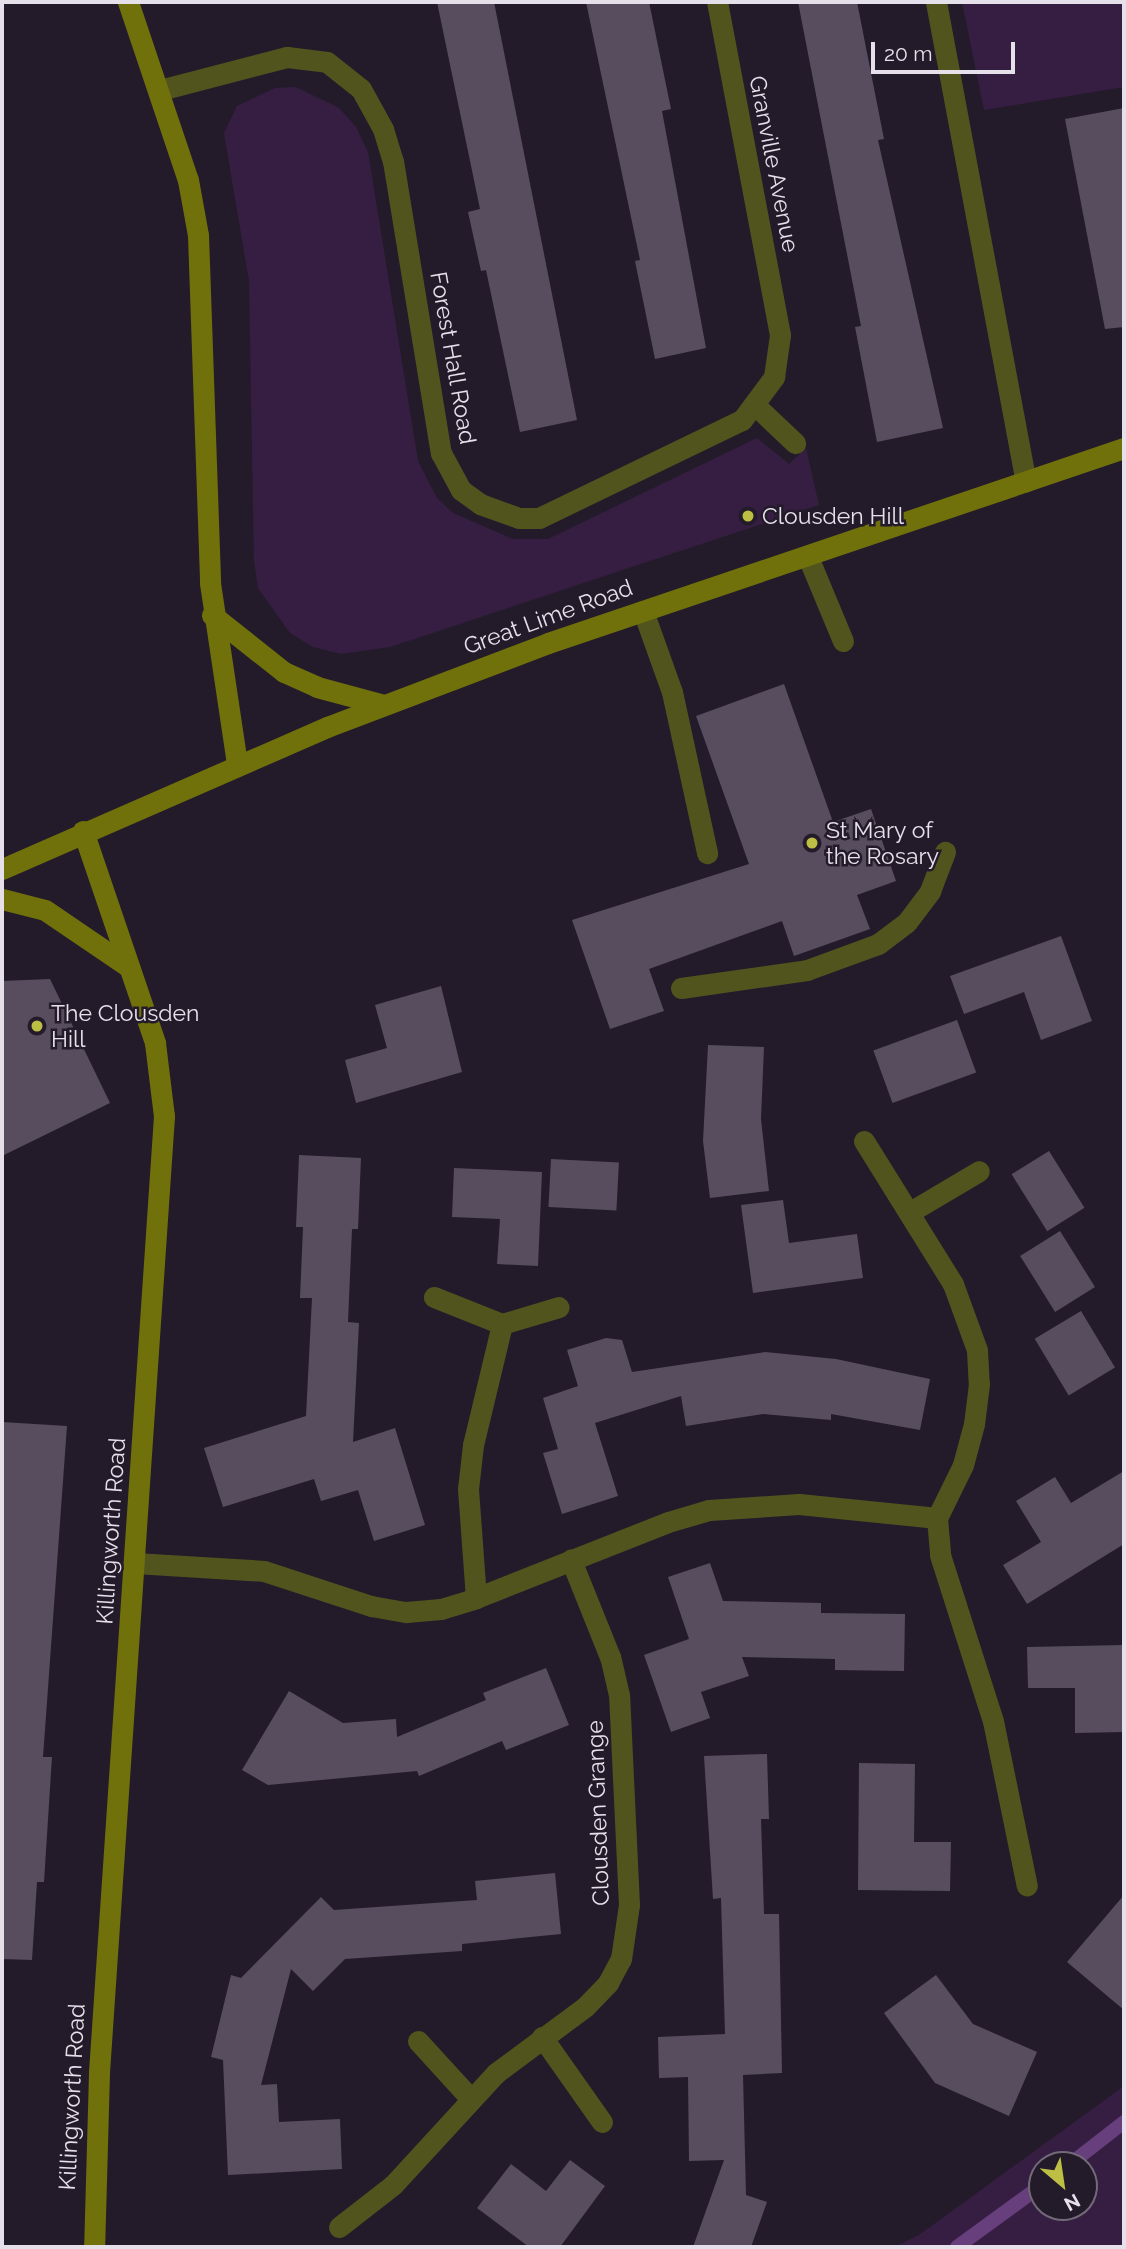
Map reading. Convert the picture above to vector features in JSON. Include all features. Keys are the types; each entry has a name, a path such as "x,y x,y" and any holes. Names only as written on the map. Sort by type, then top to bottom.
{"main road":[{"path":"128,2 160,90 188,180 198,235 212,615 237,764"},
{"name":"Great Lime Road","path":"2,869 237,764 384,705 643,611 1124,448"},
{"path":"212,615 285,671 317,687 384,705"},
{"name":"Killingworth Road","path":"82,831 155,1043 164,1116 99,2073 94,2247"},
{"path":"2,899 46,910 129,967"}],"street":[{"name":"Granville Avenue","path":"716,2 780,335"},
{"path":"936,2 1026,482"},
{"name":"Forest Hall Road","path":"160,90 287,57 327,62 361,89 383,129 393,161 441,453 461,490 480,504 519,519 558,513 742,419 757,406 774,377 780,335"},
{"path":"757,406 794,443"},
{"path":"808,557 843,640"},
{"path":"643,611 673,692 707,853"},
{"path":"681,988 807,970 878,944 907,922 930,891 945,852"},
{"path":"864,1141 953,1284 977,1350 974,1424 963,1465 937,1518 940,1555 993,1721 1027,1886"},
{"path":"910,1212 979,1171"},
{"path":"434,1297 502,1324 559,1307"},
{"path":"476,1598 468,1489 473,1446 502,1324"},
{"path":"135,1563 264,1571 370,1606 406,1612 441,1609 476,1598 668,1522 750,1505 799,1504 937,1518"},
{"name":"Clousden Grange","path":"339,2227 393,2185 470,2098 542,2037 585,2007 608,1983 621,1959 628,1926 618,1695 610,1657 571,1560"},
{"path":"542,2037 602,2122"},
{"path":"418,2041 470,2098"}],"shaded area":[{"path":"962,2 1124,2 1124,87 984,110"},
{"path":"296,87 339,108 356,127 368,152 418,461 437,498 453,513 513,539 548,539 757,438 789,464 806,448 819,505 390,647 341,654 313,647 290,633 258,588 254,561 249,281 224,133 237,106 275,88"},
{"path":"1124,2086 1124,2247 894,2247 919,2235 1028,2156 1028,2221 1098,2221 1098,2151 1035,2151"}],"building":[{"path":"437,2 494,2 577,420 520,432 486,270 481,271 468,212 480,209"},
{"path":"586,2 649,2 671,109 662,111 706,348 655,359 635,261 640,260"},
{"path":"798,2 857,2 884,139 878,140 943,428 877,442 855,327 861,326"},
{"path":"1124,108 1124,327 1105,329 1065,119"},
{"name":"St Mary of the Rosary","path":"784,684 833,822 871,809 896,881 857,895 870,929 794,956 782,921 649,969 664,1011 610,1029 572,920 749,864 696,716"},
{"path":"1061,936 1092,1021 1041,1040 1024,992 964,1014 950,976"},
{"name":"The Clousden Hill","path":"50,979 110,1103 2,1156 2,981"},
{"path":"441,986 462,1072 356,1103 345,1060 387,1048 375,1005"},
{"path":"957,1020 976,1073 893,1103 873,1050"},
{"path":"708,1045 764,1047 761,1119 769,1191 710,1198 703,1141"},
{"path":"1049,1151 1085,1208 1047,1231 1012,1174"},
{"path":"299,1155 361,1158 358,1229 352,1229 348,1322 359,1323 353,1442 395,1428 425,1525 374,1541 358,1490 321,1501 314,1479 223,1507 204,1448 306,1416 312,1298 300,1298 303,1227 296,1227"},
{"path":"551,1159 619,1163 616,1210 548,1207"},
{"path":"454,1168 542,1172 538,1266 497,1264 500,1219 452,1217"},
{"path":"783,1200 789,1243 857,1234 863,1278 753,1293 741,1205"},
{"path":"1060,1231 1095,1287 1055,1312 1020,1256"},
{"path":"1081,1311 1115,1368 1069,1395 1035,1339"},
{"path":"606,1338 622,1340 632,1372 765,1352 836,1359 930,1379 920,1430 831,1414 831,1420 763,1414 686,1426 681,1396 595,1423 618,1496 562,1514 543,1453 558,1449 543,1398 578,1386 567,1350"},
{"path":"2,1422 67,1426 43,1757 52,1757 44,1882 37,1882 32,1960 2,1959"},
{"path":"1124,1471 1124,1544 1027,1604 1003,1565 1041,1542 1016,1501 1055,1477 1071,1503"},
{"path":"710,1563 723,1601 821,1603 821,1613 905,1614 904,1671 835,1670 835,1659 742,1657 749,1676 701,1692 710,1718 671,1732 644,1655 689,1639 668,1577"},
{"path":"1124,1645 1124,1732 1075,1733 1075,1688 1028,1688 1027,1647"},
{"path":"546,1668 569,1725 506,1750 502,1741 419,1776 417,1771 268,1785 242,1770 289,1691 343,1723 396,1719 397,1737 486,1700 483,1693"},
{"path":"767,1754 769,1819 761,1819 764,1914 779,1914 782,2073 743,2075 746,2195 767,2202 751,2247 693,2247 724,2160 689,2161 688,2077 659,2078 658,2037 725,2034 721,1898 713,1899 704,1756"},
{"path":"859,1763 915,1764 914,1842 951,1842 950,1891 858,1890"},
{"path":"555,1873 561,1934 462,1944 462,1951 345,1959 313,1991 291,1969 261,2085 277,2084 279,2122 340,2119 342,2169 228,2175 223,2060 211,2057 231,1975 241,1978 321,1897 334,1910 477,1900 475,1881"},
{"path":"1124,1895 1124,2010 1067,1962"},
{"path":"936,1975 973,2024 1037,2052 1009,2116 935,2083 884,2013"},
{"path":"570,2160 605,2186 560,2247 529,2247 477,2208 511,2164 546,2191"}],"waterway":[{"path":"1087,2151 1124,2122"},
{"path":"957,2247 1028,2195"}],"place":[{"name":"Clousden Hill","path":"748,516"},
{"name":"St Mary of the Rosary","path":"812,843"},
{"name":"The Clousden Hill","path":"37,1026"}]}
